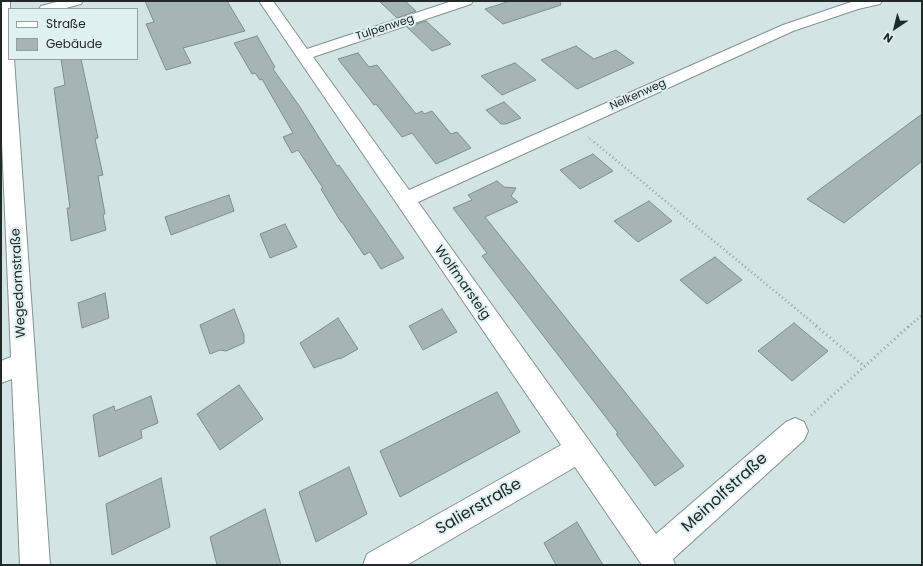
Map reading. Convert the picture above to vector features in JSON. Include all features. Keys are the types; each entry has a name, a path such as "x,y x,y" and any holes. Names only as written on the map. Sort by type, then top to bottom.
{"street":[{"path":"50,8 76,1"},
{"name":"Wolfmarsteig","path":"266,1 657,561"},
{"name":"Tulpenweg","path":"304,55 466,1"},
{"name":"Nelkenweg","path":"405,200 788,28 855,5 875,1"},
{"name":"Wegedornstraße","path":"4,15 35,565"},
{"path":"1,372 24,363"},
{"name":"Meinolfstraße","path":"657,561 795,431"},
{"name":"Salierstraße","path":"378,565 580,449"}],"path":[{"path":"583,134 864,366"},
{"path":"795,431 864,366 922,315"}],"building":[{"path":"145,1 227,1 245,31 183,48 191,63 166,70 146,24 154,22"},
{"path":"379,1 405,1 416,11 397,18"},
{"path":"510,1 560,1 561,5 503,24 485,9"},
{"path":"426,21 451,44 432,51 407,27"},
{"path":"257,36 275,67 273,69 300,107 337,166 339,165 404,258 381,269 370,252 364,255 341,222 321,189 323,188 298,150 292,153 283,137 293,133 262,79 260,80 255,73 252,74 234,43"},
{"path":"576,46 594,59 616,50 634,63 577,89 541,60"},
{"path":"358,53 369,67 377,65 416,114 422,111 424,114 432,111 451,134 457,132 471,148 436,164 412,133 402,137 376,104 374,105 338,59"},
{"path":"61,60 81,60 98,138 95,139 103,175 98,176 105,214 103,215 106,230 71,241 67,208 70,208 54,88 65,85"},
{"path":"515,63 536,80 502,95 481,76"},
{"path":"504,102 521,118 506,124 501,124 486,110"},
{"path":"922,114 922,161 844,223 807,199"},
{"path":"593,154 613,171 580,189 560,170"},
{"path":"497,181 504,187 516,188 511,196 518,202 485,217 684,466 655,486 616,434 618,433 482,256 487,253 453,208 472,200 468,195"},
{"path":"229,195 234,211 171,235 165,217"},
{"path":"649,201 672,221 638,242 614,221"},
{"path":"285,224 297,247 270,258 260,234"},
{"path":"715,257 742,280 707,304 680,280"},
{"path":"105,293 109,318 82,328 78,303"},
{"path":"234,309 244,335 244,343 226,351 220,350 210,354 200,325"},
{"path":"442,309 457,332 423,350 409,326"},
{"path":"338,318 358,349 340,359 314,368 300,343"},
{"path":"794,323 828,351 792,381 758,351"},
{"path":"239,385 263,419 220,450 197,414"},
{"path":"497,392 520,432 400,497 380,451"},
{"path":"151,396 158,423 141,430 142,438 99,457 93,415 114,406 115,411"},
{"path":"349,467 367,514 316,542 299,492"},
{"path":"161,478 170,527 112,555 106,504"},
{"path":"265,509 281,565 217,565 210,537"},
{"path":"577,522 603,565 556,565 544,543"}]}
